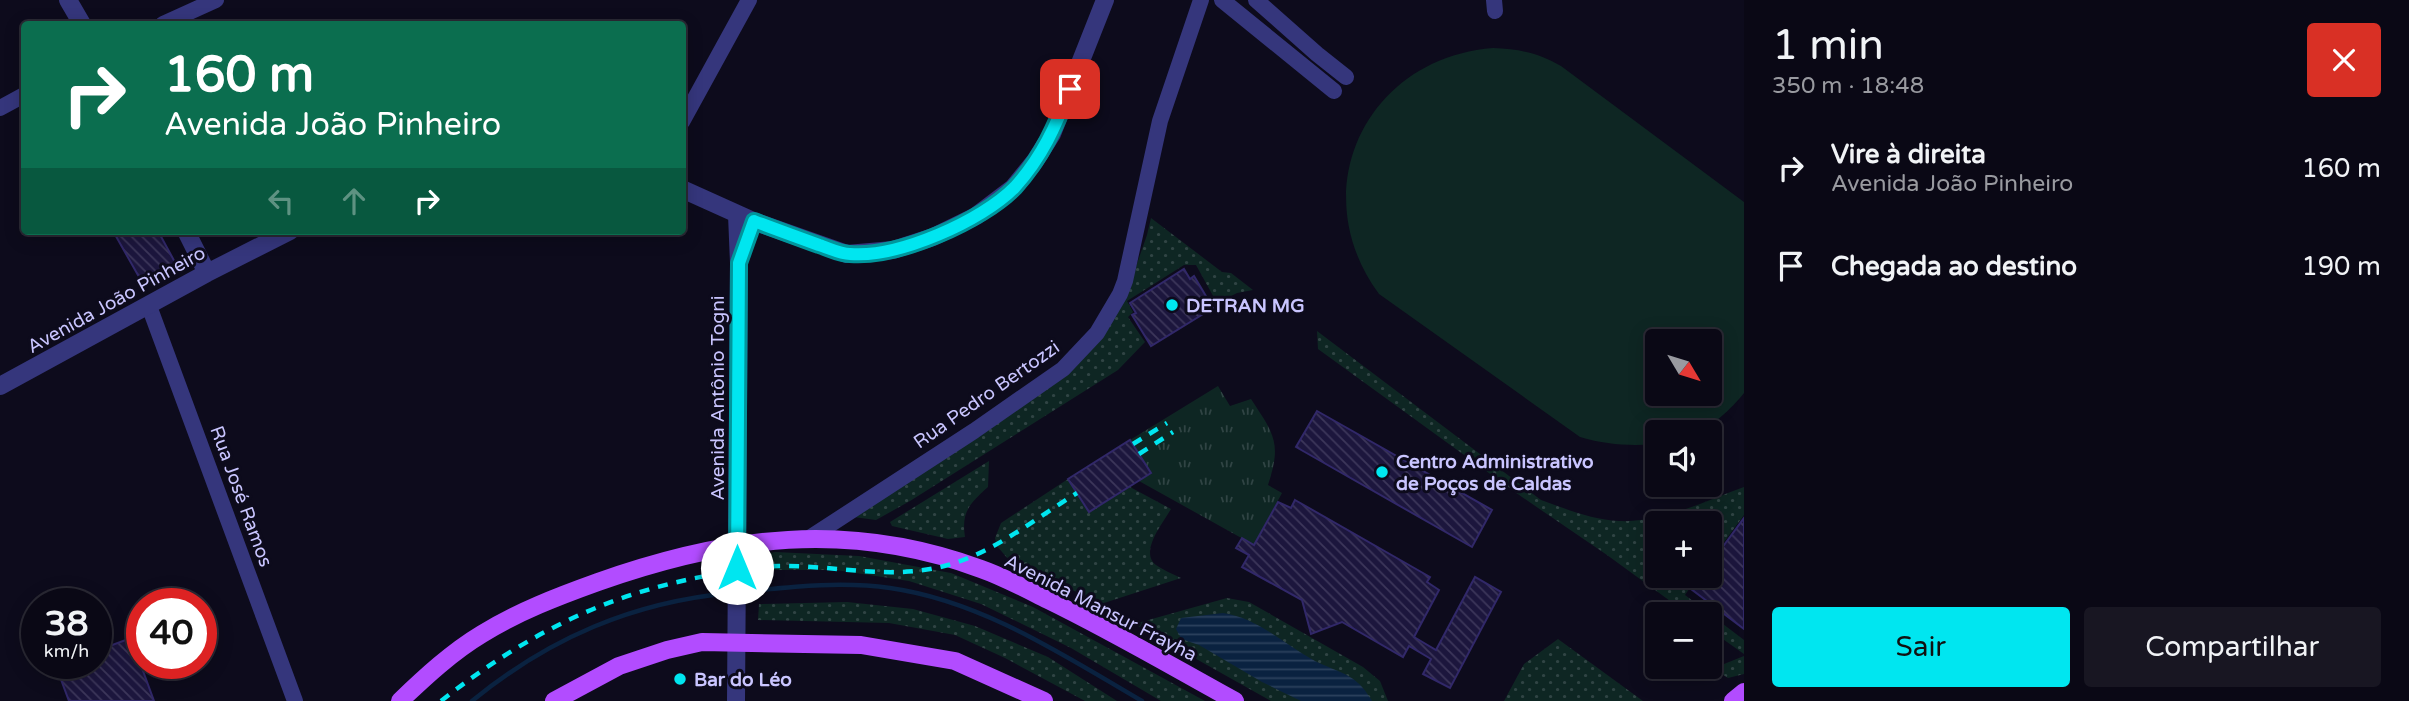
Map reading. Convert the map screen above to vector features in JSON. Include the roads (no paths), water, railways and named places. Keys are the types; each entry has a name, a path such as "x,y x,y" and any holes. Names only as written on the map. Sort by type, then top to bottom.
{"main road":[{"name":"Avenida Mansur Frayha","path":"400,701 425,677 481,634 535,607 642,566 737,544 811,537 903,547 981,569 1093,622 1235,701"},
{"path":"554,701 619,666 702,642 861,645 955,661 1044,701"},
{"path":"1733,701 1744,692"}],"street":[{"path":"68,0 80,21"},
{"path":"170,21 216,0"},
{"path":"686,115 749,0"},
{"path":"686,191 745,218 847,254 893,250 933,237 976,216 1013,188 1035,161 1052,134 1104,0"},
{"name":"Rua Pedro Bertozzi","path":"811,537 974,431 1063,369 1097,333 1120,295 1125,281 1160,121 1201,0"},
{"path":"1222,0 1334,91"},
{"path":"1256,0 1346,77"},
{"path":"0,108 21,97"},
{"name":"Avenida Antônio Togni","path":"736,701 734,644 739,263 745,218"},
{"path":"188,235 207,273"},
{"name":"Avenida João Pinheiro","path":"0,386 282,235"},
{"name":"Rua José Ramos","path":"149,306 295,701"}],"water":[{"path":"1223,613 1248,620 1315,661 1350,677 1363,688 1372,701 1301,701 1262,682 1199,645 1181,638 1176,629 1181,618"}],"waterway":[{"path":"740,592 852,585 890,588 924,595 989,617 1021,632 1142,701"},
{"path":"472,701 531,659 594,627 660,605 731,593"}],"railway":[{"path":"1133,444 1167,423"},
{"path":"1139,454 1173,432"},
{"path":"441,701 472,677 535,637 568,620 636,593 672,583 762,567 800,566 885,572 927,570 982,552 1015,534 1077,493"}],"place":[{"name":"DETRAN MG","path":"1172,305"},
{"name":"Centro Administrativo de Poços de Caldas","path":"1382,472"},
{"name":"Bar do Léo","path":"680,679"}]}
